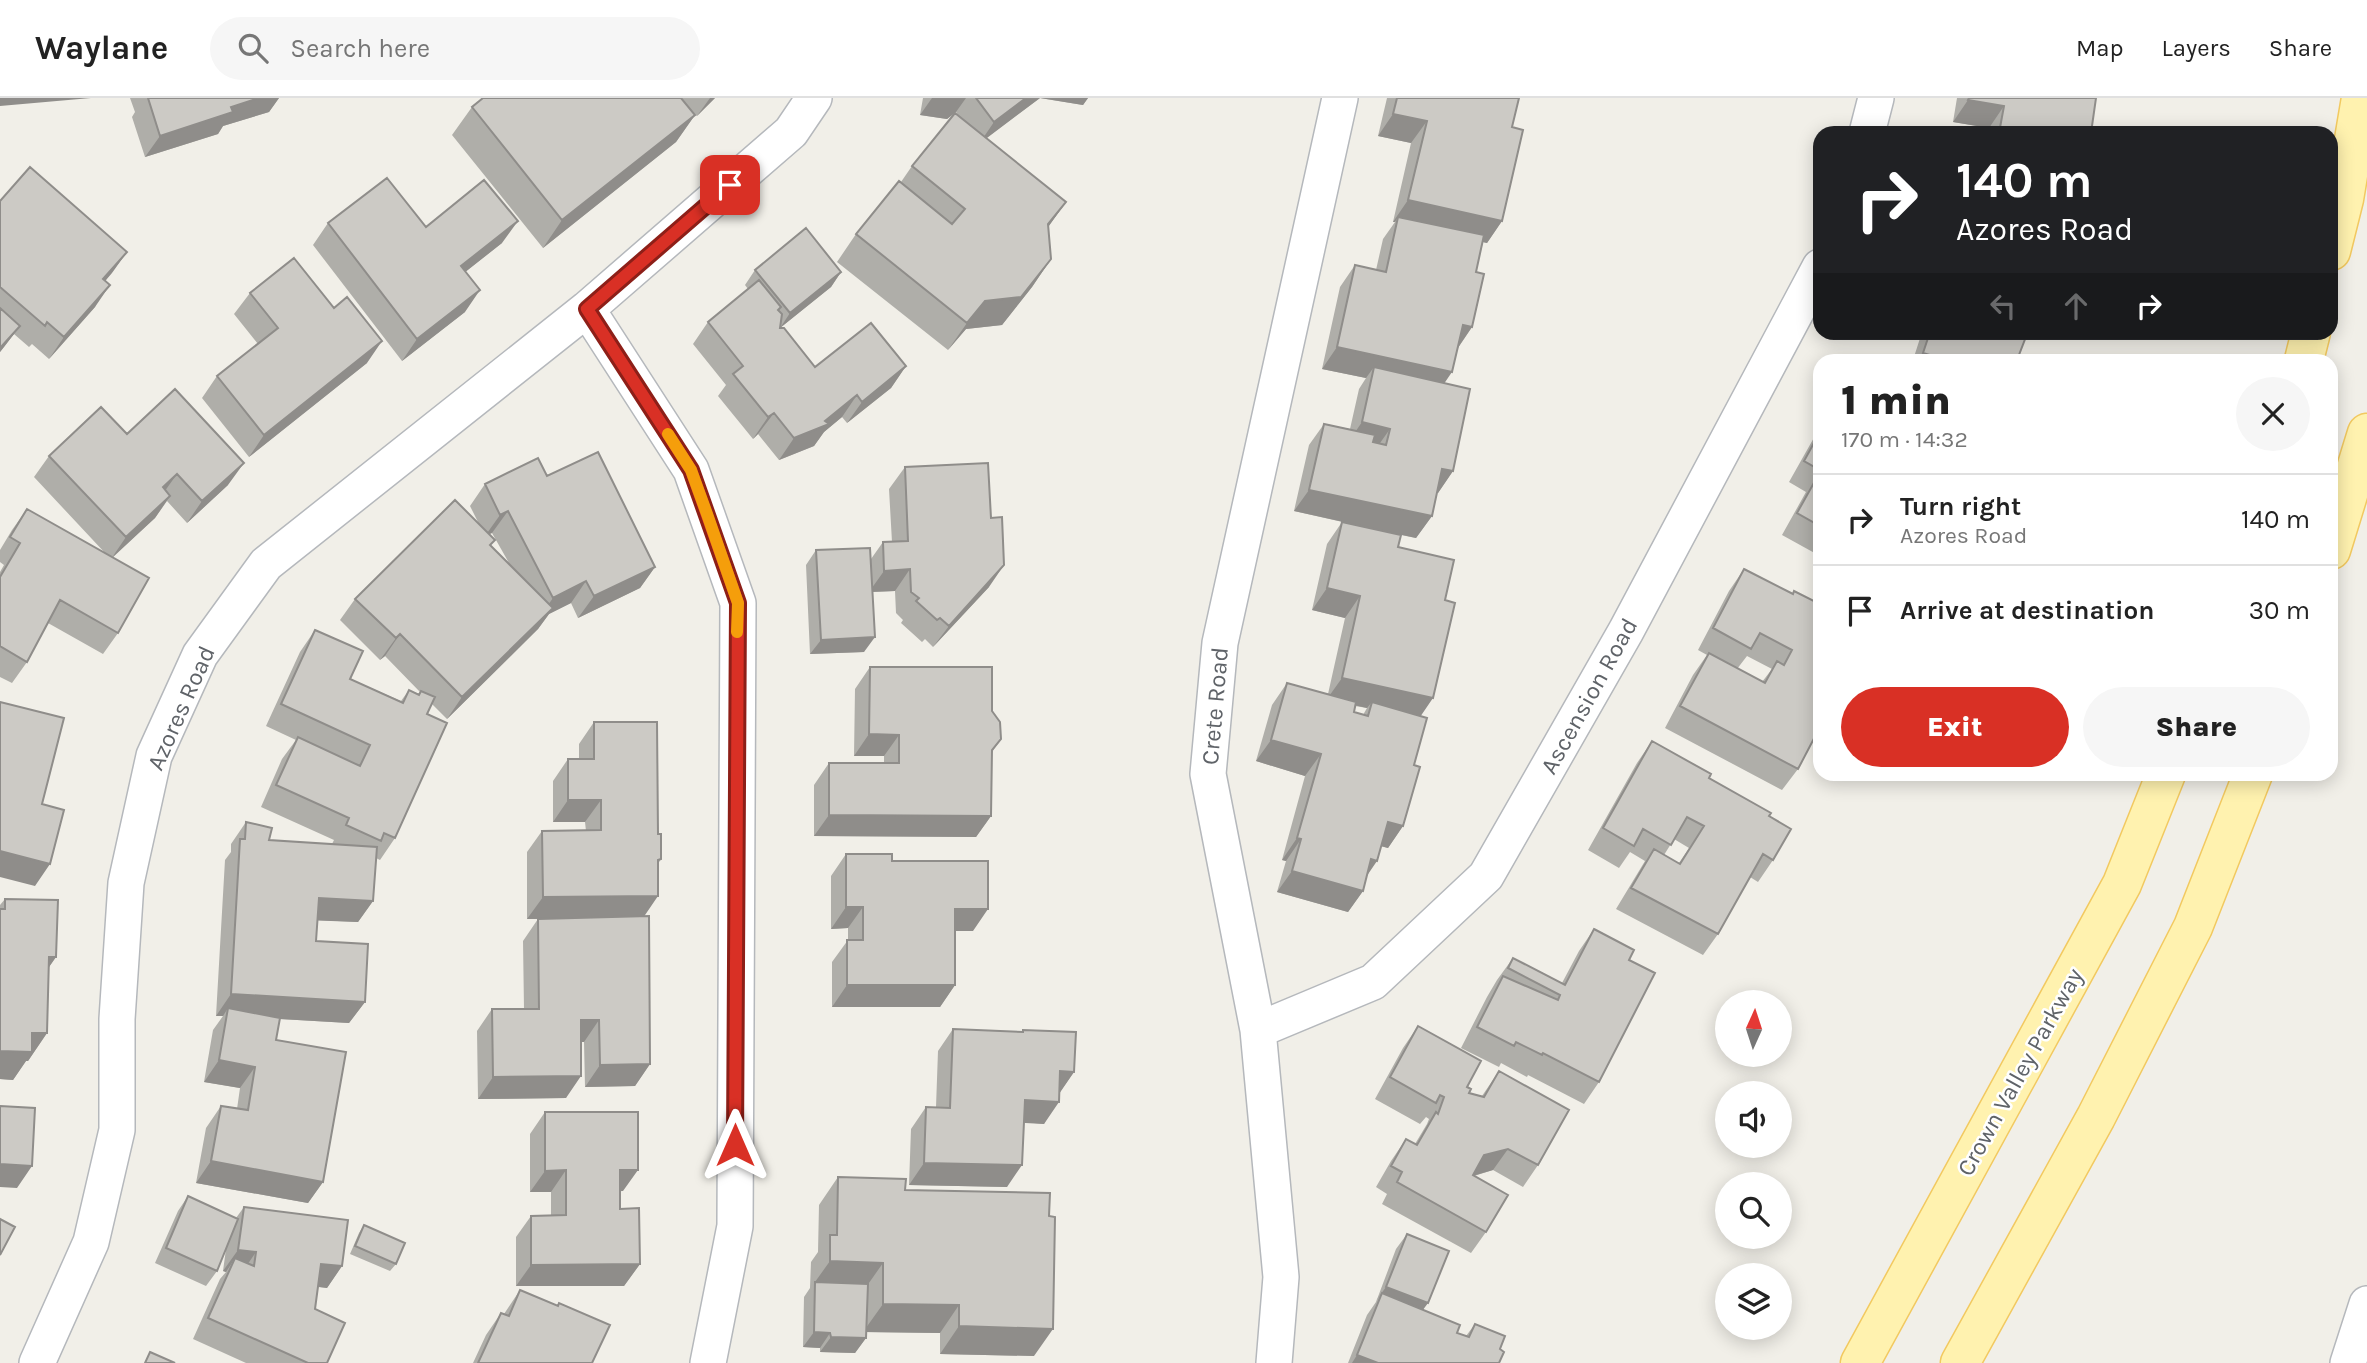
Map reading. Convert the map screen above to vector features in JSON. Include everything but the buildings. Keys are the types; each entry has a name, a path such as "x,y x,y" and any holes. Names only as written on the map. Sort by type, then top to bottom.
{"main road":[{"path":"2338,223 2361,98"},
{"path":"2338,527 2367,433"},
{"name":"Crown Valley Parkway","path":"1860,1363 2122,884 2163,781"},
{"path":"1960,1363 2096,1117 2193,927 2250,781"}],"street":[{"name":"Azores Road","path":"37,1363 91,1242 117,1130 117,1018 126,883 154,756 200,655 266,564 587,309 791,132 814,98"},
{"name":"Crete Road","path":"1274,1363 1281,1277 1258,1030 1208,774 1218,656 1340,98"},
{"path":"1869,126 1876,98"},
{"name":"Ascension Road","path":"1258,1030 1373,982 1486,876 1626,631 1813,280"},
{"path":"587,309 691,470 738,603 734,1226 708,1363"},
{"path":"2348,1363 2367,1304"}],"slow traffic":[{"path":"668,434 691,470 707,514 738,603 737,632"}],"route":[{"path":"730,185 587,309 691,470 738,603 735,1145"}]}
